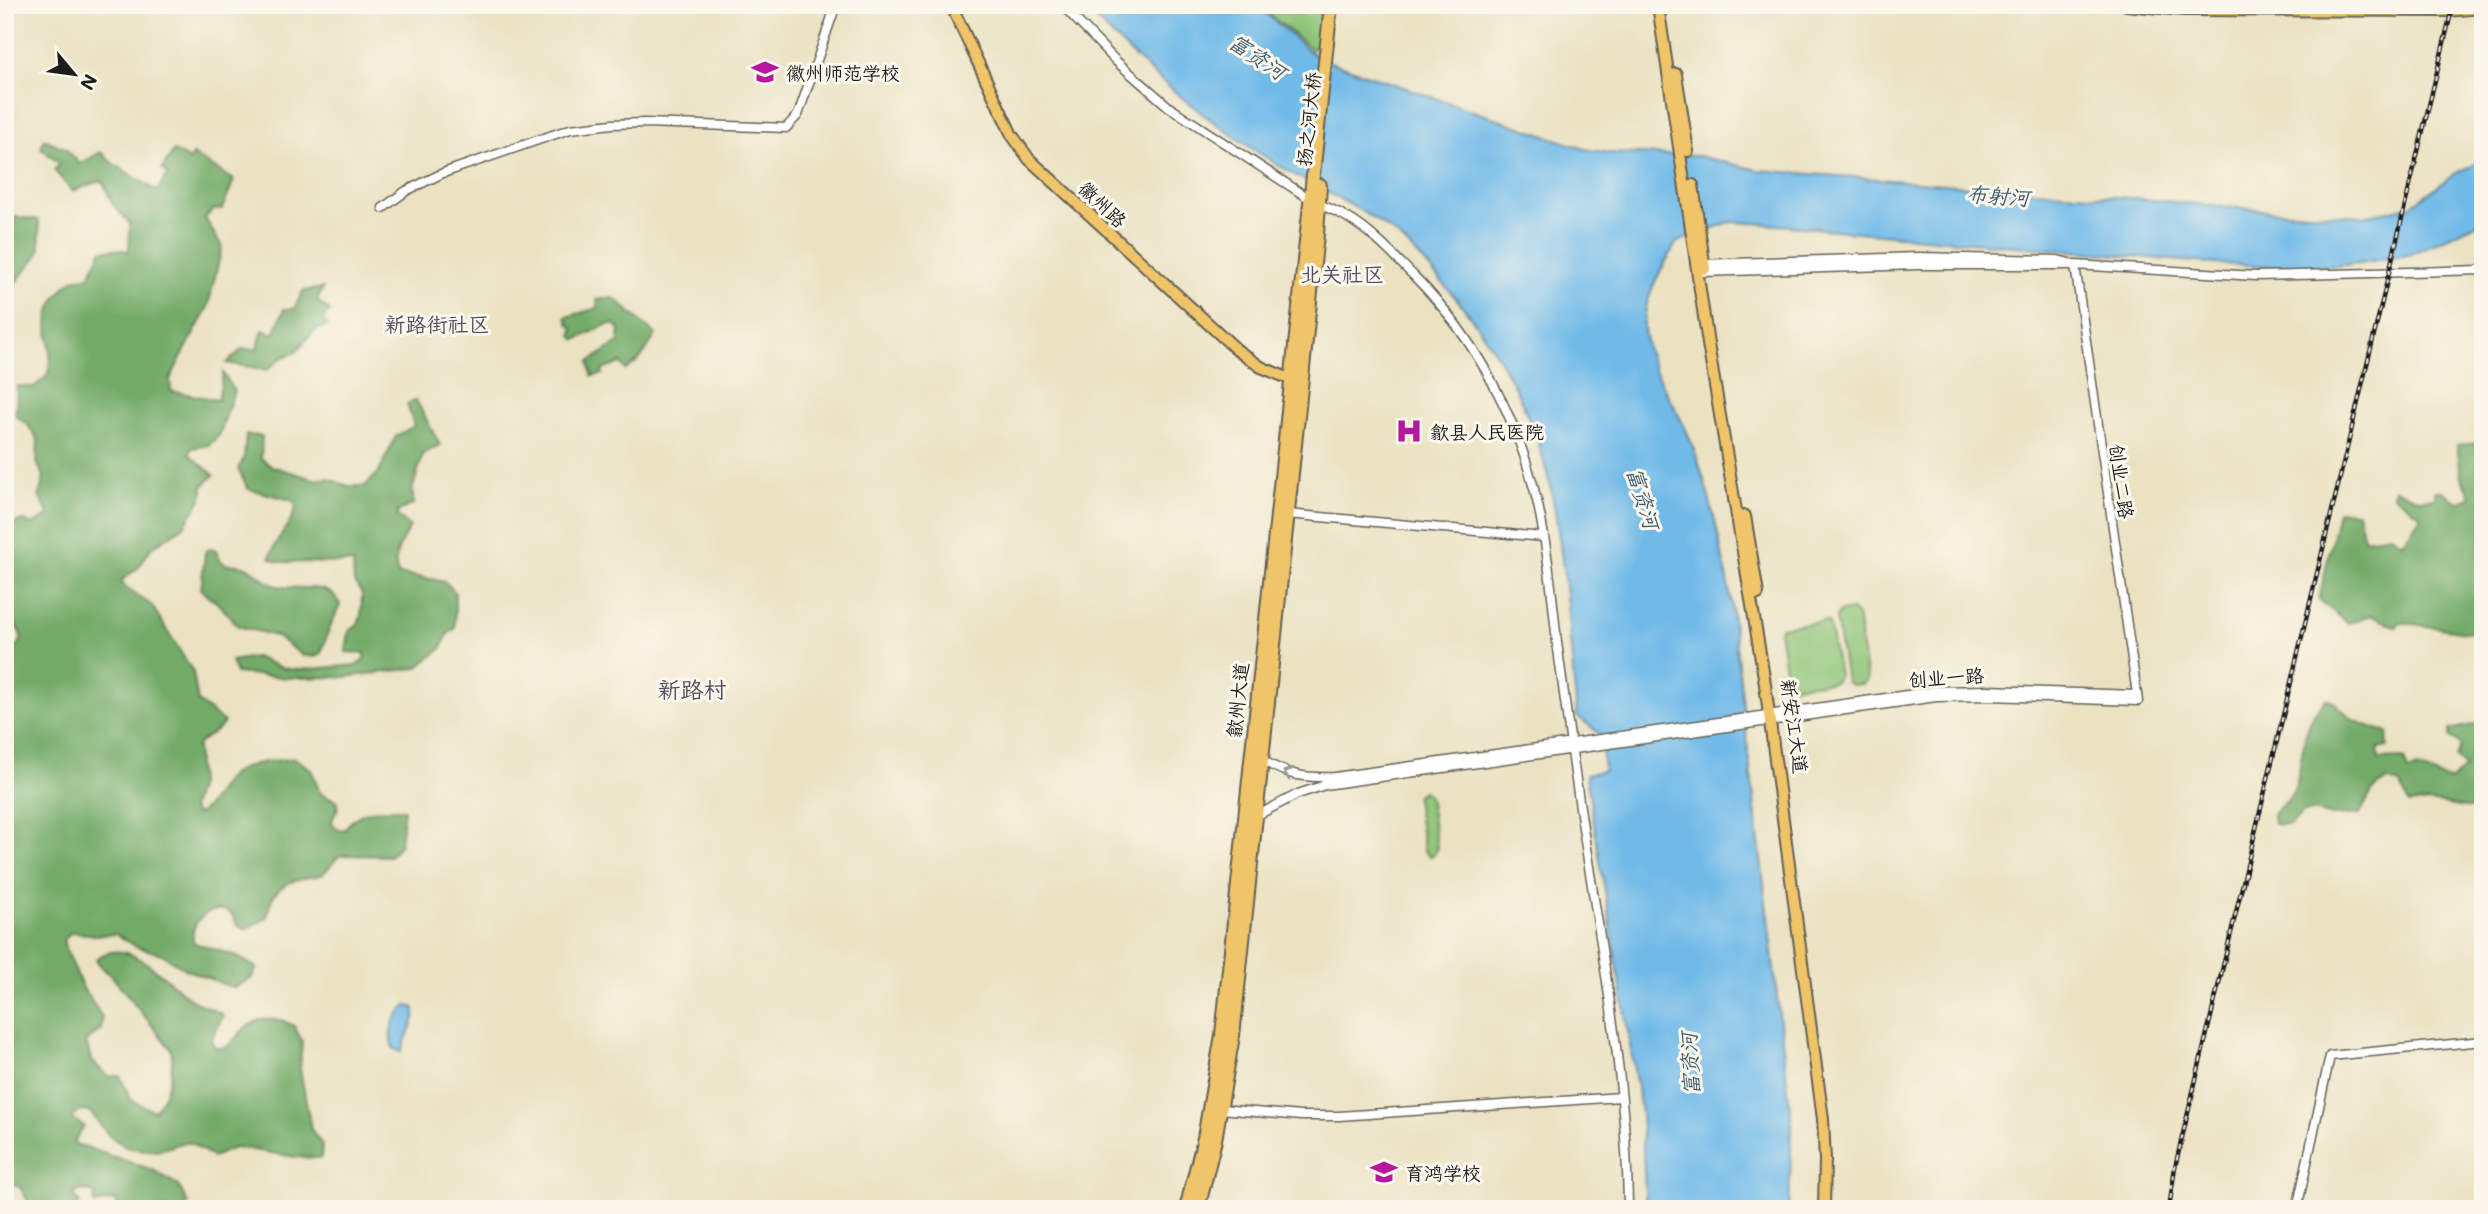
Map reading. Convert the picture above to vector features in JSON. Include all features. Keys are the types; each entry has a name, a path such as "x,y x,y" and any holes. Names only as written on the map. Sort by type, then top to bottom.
{"highway":[{"path":"1331,5 1331,48"},
{"path":"1331,48 1339,5"},
{"name":"扬之河大桥","path":"1315,197 1331,48"},
{"name":"歙州大道","path":"1186,1209 1208,1118 1222,1035 1290,379 1315,197"},
{"name":"歙州大道","path":"1198,1209 1221,1110 1234,1024 1287,514 1315,197"}],"main road":[{"name":"徽州路","path":"951,5 1012,135 1029,159 1237,350 1261,367 1290,379"},
{"path":"1658,5 1683,145"},
{"path":"1666,5 1683,145"},
{"path":"2126,5 2184,10 2446,11 2483,8"},
{"name":"新安江大道","path":"1683,145 1830,1118 1833,1160 1831,1209"},
{"name":"新安江大道","path":"1768,718 1823,1119 1824,1209"}],"street":[{"path":"383,208 406,191 443,173 570,129 646,123 786,128 797,115 836,5"},
{"path":"1062,5 1116,61 1160,100 1200,129 1348,218 1377,240 1431,294 1463,334 1489,376 1513,427 1530,476 1543,537 1621,1097 1628,1209"},
{"path":"1701,268 2075,265 2256,276 2483,270"},
{"name":"创业二路","path":"2075,265 2138,698"},
{"path":"1287,514 1543,537"},
{"name":"创业一路","path":"1571,746 1936,697 2138,698"},
{"path":"1262,760 1292,775 1326,778 1571,746"},
{"path":"1256,816 1298,794 1325,785 1571,746"},
{"path":"2297,1209 2330,1056 2483,1041"},
{"path":"1221,1110 1339,1116 1621,1097"}],"green space":[{"path":"1258,5 1322,5 1319,44 1312,49"},
{"path":"44,139 65,148 80,164 101,152 112,163 157,191 168,174 162,169 174,151 190,160 193,155 234,180 222,209 213,210 205,218 222,247 208,307 170,379 171,391 218,400 223,373 234,391 220,434 209,445 192,448 189,454 214,475 203,486 202,498 184,526 151,548 139,567 121,581 152,606 193,672 198,702 224,722 197,746 199,784 192,808 195,814 204,810 227,779 241,769 258,763 294,758 311,769 320,793 337,801 338,808 332,820 339,830 345,829 363,813 404,809 400,844 390,856 342,855 322,875 282,887 273,897 266,918 247,929 238,926 229,912 214,910 201,917 194,929 194,943 234,955 257,968 251,979 233,988 185,969 162,954 137,947 116,934 71,932 63,941 81,985 102,1017 101,1030 86,1041 91,1060 107,1076 120,1076 131,1100 154,1111 169,1082 171,1049 111,975 101,967 96,959 108,953 121,952 134,956 191,999 221,1013 223,1016 211,1039 213,1045 218,1048 227,1047 246,1027 261,1019 282,1020 294,1026 302,1041 300,1069 311,1129 322,1145 321,1158 295,1157 236,1147 213,1157 185,1142 157,1151 129,1148 110,1137 90,1112 81,1111 72,1116 72,1119 84,1126 73,1143 153,1170 179,1186 188,1204 181,1209 118,1209 116,1200 94,1204 95,1193 81,1190 74,1194 80,1203 74,1208 32,1209 20,1187 5,1180 5,656 15,649 21,638 4,603 5,556 14,537 5,532 5,527 22,520 32,525 49,515 39,496 44,477 37,463 38,440 27,424 16,416 17,386 34,387 46,377 50,355 48,322 55,299 71,282 89,277 101,251 129,251 130,224 112,203 103,182 72,191 54,170 60,164 41,148"},
{"path":"15,217 39,220 40,252 16,282 5,281"},
{"path":"323,288 317,301 330,311 323,319 328,325 314,331 296,352 281,358 267,370 227,363 242,349 257,349 263,330 274,334 284,309 294,309 303,291"},
{"path":"614,298 656,335 640,359 626,370 621,363 602,370 603,374 592,376 589,362 619,342 620,329 614,324 606,325 576,340 566,317 598,308 597,299"},
{"path":"416,400 440,445 423,454 412,491 414,504 398,511 397,516 410,527 398,549 396,567 398,574 444,581 455,592 455,629 448,634 441,649 417,668 345,677 289,678 236,673 231,661 255,657 282,668 299,670 356,665 364,660 365,653 346,652 349,631 357,626 361,617 362,594 354,582 353,563 279,562 270,558 296,505 292,500 248,489 238,469 244,458 246,435 262,436 261,458 271,466 317,480 327,478 348,486 365,486 379,472 396,436 414,426 407,404"},
{"path":"2483,442 2483,611 2478,611 2474,633 2399,622 2397,627 2370,615 2348,623 2319,600 2338,511 2358,512 2364,539 2391,535 2403,543 2421,516 2393,495 2395,489 2420,499 2435,498 2435,491 2443,491 2458,503 2471,497 2461,475 2457,445"},
{"path":"211,548 216,550 225,564 246,567 274,585 320,589 335,597 340,605 321,654 315,657 302,655 276,636 238,626 221,606 201,590 205,552"},
{"path":"1853,610 1857,615 1867,680 1862,684 1851,685 1846,681 1836,619 1839,612"},
{"path":"1826,621 1829,624 1839,675 1834,682 1790,686 1787,683 1779,630 1781,627"},
{"path":"2326,699 2334,702 2353,720 2387,733 2388,747 2378,749 2379,759 2404,758 2408,771 2418,768 2451,781 2465,767 2456,757 2461,746 2450,736 2450,730 2483,722 2483,811 2430,802 2409,804 2400,784 2387,780 2372,791 2360,814 2332,816 2313,811 2304,812 2290,825 2274,824 2273,814 2288,800 2297,782 2305,736 2313,715"},
{"path":"1422,791 1429,797 1437,848 1430,856 1424,850 1416,799"}],"water":[{"path":"1083,5 1256,5 1318,58 1585,149 1609,153 1698,156 1758,170 2364,216 2410,206 2456,173 2483,160 2483,221 2409,255 2339,266 2218,264 1730,222 1677,242 1655,282 1647,303 1644,326 1655,370 1684,425 1697,458 1714,516 1730,595 1792,1124 1789,1209 1646,1209 1641,1112 1586,775 1604,770 1601,735 1577,716 1553,500 1538,443 1515,388 1467,312 1424,262 1390,230 1299,178 1205,116 1154,74"},
{"path":"407,1006 415,1008 415,1016 401,1052 394,1049 391,1031 398,1014"}],"railway":[{"path":"2169,1209 2175,1167 2453,5"}],"place":[{"name":"徽州师范学校","path":"765,72"},
{"name":"歙县人民医院","path":"1409,431"},
{"name":"育鸿学校","path":"1384,1172"}],"district":[{"name":"北关社区","path":"1342,273"},
{"name":"新路街社区","path":"437,323"},
{"name":"新路村","path":"692,689"}],"water label":[{"name":"富资河","path":"1258,56"},
{"name":"布射河","path":"1998,195"},
{"name":"富资河","path":"1644,498"},
{"name":"富资河","path":"1689,1064"}]}
